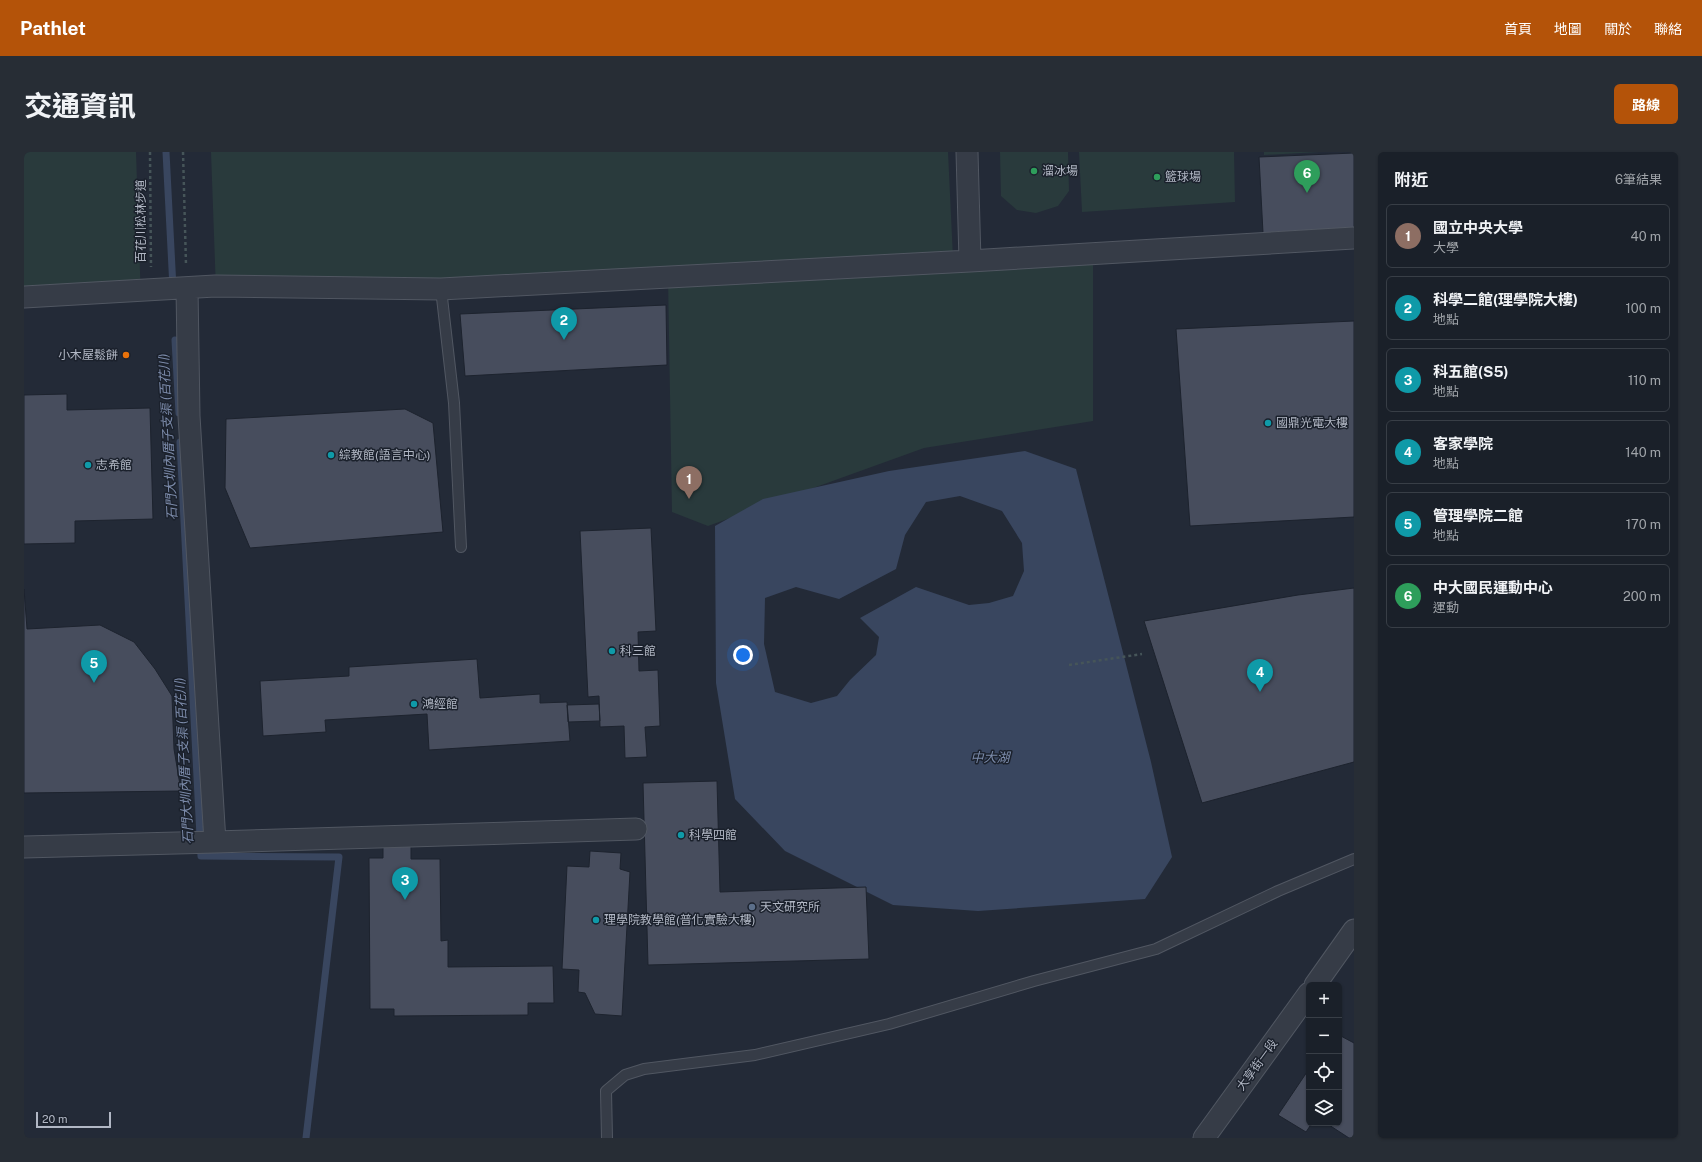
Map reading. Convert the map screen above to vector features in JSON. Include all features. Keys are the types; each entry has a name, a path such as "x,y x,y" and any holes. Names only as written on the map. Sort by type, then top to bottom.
{"street":[{"path":"967,152 970,261"},
{"path":"24,297 215,286 441,289 970,261 1354,238"},
{"path":"187,288 188,416 215,842"},
{"path":"24,847 636,830"},
{"path":"1317,982 1354,930"},
{"name":"大享街一段","path":"1204,1138 1306,997"}],"lane":[{"path":"441,289 454,403 461,547"},
{"path":"607,1138 606,1092 625,1075 644,1069 666,1065 755,1055 882,1026 1034,981 1156,949 1278,891 1354,859"}],"path":[{"name":"百花川松林步道","path":"150,152 151,290"},
{"path":"183,152 187,288"},
{"path":"1069,665 1142,654"}],"shaded area":[{"path":"24,152 136,152 141,301 24,304"},
{"path":"211,152 948,152 953,257 216,291"},
{"name":"溜冰場","path":"1000,152 1068,152 1069,191 1058,206 1036,213 1017,210 1001,196"},
{"name":"籃球場","path":"1079,152 1234,152 1235,202 1082,212"},
{"path":"1264,152 1320,152 1264,155"},
{"path":"1093,254 1093,421 924,448 708,526 672,512 668,277"}],"water":[{"name":"中大湖","path":"1025,451 1076,469 1151,762 1172,857 1145,899 978,911 893,905 785,851 735,799 716,683 715,526 763,499 889,471","holes":["960,496 1002,511 1022,543 1024,571 1013,596 989,603 969,605 916,587 860,618 879,637 876,655 850,680 837,696 811,703 775,692 764,644 765,598 796,587 839,599 896,569 905,535 926,502"]}],"building":[{"path":"1354,153 1354,228 1263,233 1259,157"},
{"path":"666,305 667,365 465,376 460,314"},
{"name":"國鼎光電大樓","path":"1354,321 1354,517 1190,526 1176,329"},
{"name":"志希館","path":"67,394 67,410 150,408 153,519 75,521 75,543 24,544 24,395"},
{"name":"綜教館(語言中心)","path":"405,409 433,423 443,532 250,548 225,488 226,419"},
{"name":"科三館","path":"651,528 656,631 638,632 639,671 658,670 660,726 645,727 647,757 625,758 624,726 600,727 599,696 588,697 580,531"},
{"path":"1354,588 1354,762 1202,803 1144,621 1298,595"},
{"path":"24,589 27,629 100,625 134,642 155,669 172,696 174,749 181,791 24,793"},
{"name":"鴻經館","path":"477,659 480,698 540,694 540,703 567,702 570,741 429,750 427,714 325,720 326,732 263,736 260,681 349,676 349,667"},
{"path":"599,704 600,721 568,722 567,705"},
{"name":"科學四館","path":"717,781 720,892 866,887 869,959 648,965 643,783"},
{"path":"411,845 411,859 440,859 441,941 448,940 448,967 553,966 554,1003 528,1003 528,1015 394,1016 394,1009 370,1009 369,858 383,858 383,846"},
{"name":"理學院教學館(普化實驗大樓)","path":"590,851 621,853 620,869 630,872 622,1016 595,1014 585,993 578,992 579,970 562,969 567,866 589,867"},
{"path":"1342,1037 1354,1043 1354,1138 1349,1138 1331,1126 1342,1126"},
{"path":"1306,1073 1306,1126 1310,1126 1306,1132 1278,1115"}],"waterway":[{"name":"石門大圳內厝子支渠 (百花川)","path":"166,152 173,288"},
{"name":"石門大圳內厝子支渠 (百花川)","path":"175,340 179,413"},
{"name":"石門大圳內厝子支渠 (百花川)","path":"180,442 201,856 339,857 306,1138"}],"place":[{"name":"溜冰場","path":"1034,171"},
{"name":"籃球場","path":"1157,177"},
{"name":"中大國民運動中心","path":"1307,193"},
{"name":"科學二館(理學院大樓)","path":"564,340"},
{"name":"小木屋鬆餅","path":"126,355"},
{"name":"國鼎光電大樓","path":"1268,423"},
{"name":"綜教館(語言中心)","path":"331,455"},
{"name":"志希館","path":"88,465"},
{"name":"國立中央大學","path":"689,499"},
{"name":"科三館","path":"612,651"},
{"name":"管理學院二館","path":"94,683"},
{"name":"客家學院","path":"1260,692"},
{"name":"鴻經館","path":"414,704"},
{"name":"科學四館","path":"681,835"},
{"name":"科五館(S5)","path":"405,900"},
{"name":"天文研究所","path":"752,907"},
{"name":"理學院教學館(普化實驗大樓)","path":"596,920"}]}
